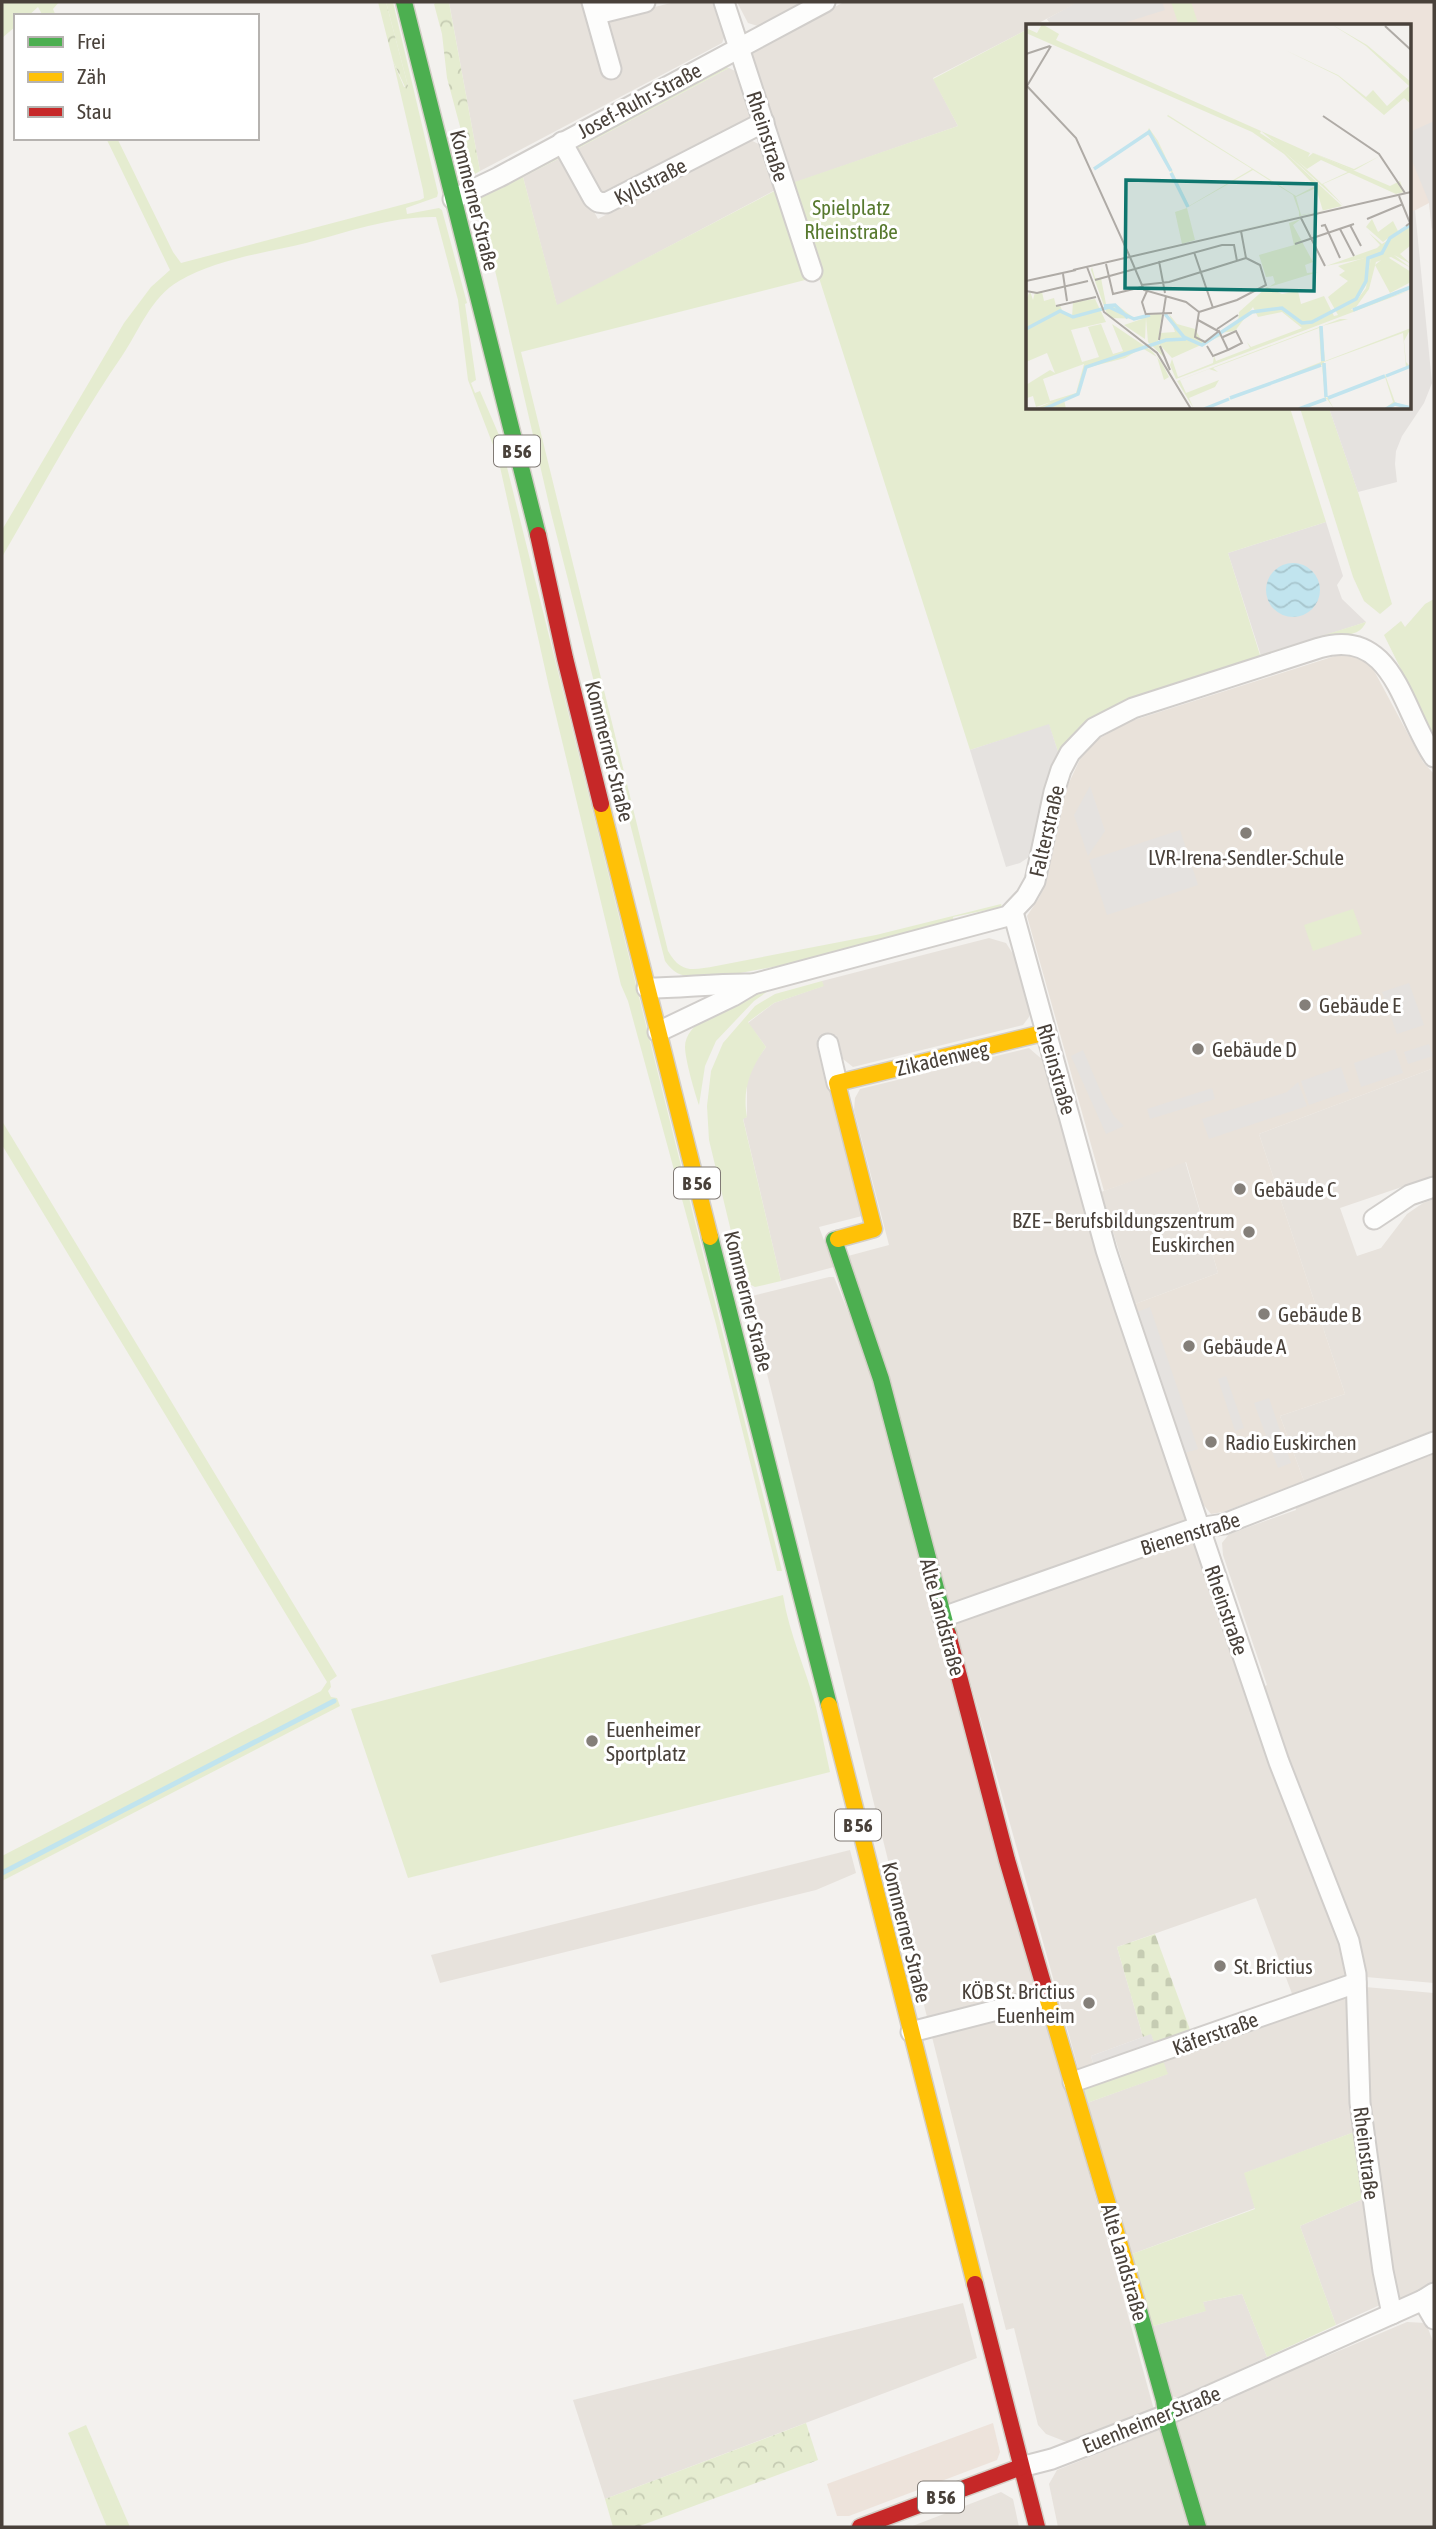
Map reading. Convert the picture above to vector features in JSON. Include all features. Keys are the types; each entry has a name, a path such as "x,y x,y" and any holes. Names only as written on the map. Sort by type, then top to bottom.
{"main road":[{"name":"Kommerner Straße","path":"404,2 535,521 565,658 658,1032 1037,2527"},
{"name":"Zikadenweg","path":"837,1083 1047,1032"},
{"name":"Alte Landstraße","path":"837,1083 874,1229 834,1240 881,1379 1007,1860 1136,2297 1198,2527"},
{"name":"Euenheimer Straße","path":"860,2527 1021,2468"}],"street":[{"path":"611,69 594,8 645,2"},
{"name":"Rheinstraße","path":"724,2 813,271"},
{"name":"Josef-Ruhr-Straße","path":"453,198 473,190 825,2"},
{"name":"Kyllstraße","path":"562,142 593,198 606,204 764,122"},
{"name":"Falterstraße","path":"1013,912 1035,881 1054,792 1070,752 1094,728 1133,708 1319,648 1343,643 1364,647 1388,669 1434,757"},
{"path":"647,988 690,988 720,983 753,984 989,923 1013,912"},
{"name":"Rheinstraße","path":"1013,912 1106,1250 1279,1762 1343,1923 1356,1983 1360,2103 1383,2271 1392,2314"},
{"path":"658,1032 753,984"},
{"path":"828,1044 837,1083"},
{"path":"1374,1219 1410,1195 1434,1187"},
{"name":"Bienenstraße","path":"943,1617 1200,1528 1224,1524 1434,1442"},
{"name":"Käferstraße","path":"1073,2082 1356,1983"},
{"path":"911,2032 1048,1997"},
{"path":"1429,2297 1434,2319"},
{"name":"Euenheimer Straße","path":"1021,2468 1052,2459 1166,2415 1429,2297"}],"shaded area":[{"path":"449,2 586,2 608,26 614,17 675,2 712,2 724,38 722,43 480,171"},
{"path":"737,2 813,2 761,27 748,23"},
{"path":"844,2 1075,4 1037,24 1026,24 1026,30 933,78 958,126 791,184 752,52"},
{"path":"1162,2 1165,10 1120,24 1051,24 1047,19 1074,4"},
{"path":"1434,2 1432,230 1429,203 1412,212 1412,24 1051,24 1047,19 1074,4"},
{"path":"729,68 741,74 754,116 752,119 613,194 599,193 575,150"},
{"path":"1434,121 1432,230 1429,202 1412,161 1412,131"},
{"path":"748,139 763,146 777,189 557,306 523,177 562,157 598,219"},
{"path":"1415,210 1432,383 1424,403 1402,436 1396,451 1397,482 1358,492 1330,410 1412,410 1412,212"},
{"path":"1326,522 1343,576 1337,585 1342,599 1366,622 1261,656 1228,553"},
{"path":"1338,655 1356,657 1371,665 1423,762 1434,774 1434,1068 1259,1134 1345,1394 1280,1416 1304,1481 1223,1512 1211,1514 1202,1503 1135,1304 1218,1273 1186,1162 1104,1191 1027,916 1046,883 1067,787 1080,759 1095,741 1128,722"},
{"path":"1049,724 1059,755 1032,855 1020,863 1006,867 970,750"},
{"path":"1090,786 1105,831 1088,856 1074,815"},
{"path":"1180,830 1198,885 1107,915 1089,860"},
{"path":"989,938 1006,943 1017,960 1031,1009 1023,1025 853,1067 843,1059 836,1035 817,1039 862,1216 819,1227 834,1267 781,1281 743,1118 747,1117 747,1083 753,1065 766,1047 748,1023 774,1003 823,986 822,981"},
{"path":"1409,983 1424,1025 1397,1034 1382,992"},
{"path":"1429,1044 1433,1056 1408,1064 1404,1052"},
{"path":"1029,1048 1044,1061 1083,1197 1188,1520 948,1609 848,1256 889,1245 854,1110 855,1098 860,1089"},
{"path":"1395,1049 1403,1073 1361,1087 1354,1063"},
{"path":"1083,1050 1104,1099 1124,1126 1106,1134 1071,1056"},
{"path":"1341,1067 1349,1091 1309,1105 1301,1081"},
{"path":"1434,1068 1434,1176 1340,1208 1357,1256 1381,1248 1407,1214 1434,1199 1434,1430 1304,1481 1280,1416 1345,1394 1259,1134"},
{"path":"1298,1082 1307,1106 1209,1139 1202,1119 1287,1092"},
{"path":"1212,1088 1215,1099 1150,1119 1147,1109"},
{"path":"1185,1161 1218,1273 1135,1304 1101,1192"},
{"path":"834,1277 872,1371 1039,1992 928,2021 748,1297"},
{"path":"1150,1307 1198,1449 1185,1453 1137,1312"},
{"path":"1226,1376 1244,1428 1235,1431 1218,1379"},
{"path":"1269,1398 1291,1463 1278,1468 1254,1403"},
{"path":"1426,1453 1427,1457 1434,1454 1434,1983 1366,1977 1363,1973 1261,1688 1267,1685 1223,1555 1222,1543 1229,1534 1296,1510 1295,1505"},
{"path":"1194,1538 1343,1942 1349,1973 1345,1981 1294,1999 1256,1898 1117,1947 1143,2037 1091,2056 1095,2069 1079,2071 954,1623"},
{"path":"850,1850 856,1873 816,1890 440,1983 431,1955"},
{"path":"1365,1987 1434,1993 1434,2282 1400,2300 1390,2269 1367,2101"},
{"path":"1347,1992 1357,2131 1245,2173 1255,2208 1132,2254 1087,2103 1167,2074 1162,2058"},
{"path":"1043,2005 1154,2410 1073,2441 1064,2441 1046,2434 1038,2425 1014,2328 1006,2330 931,2033"},
{"path":"1151,2034 1156,2048 1095,2069 1091,2056"},
{"path":"1365,2198 1373,2272 1380,2305 1336,2325 1300,2226"},
{"path":"1242,2294 1267,2357 1179,2398 1171,2396 1150,2327 1205,2311 1203,2302"},
{"path":"963,2303 977,2358 605,2499 573,2400"},
{"path":"1407,2322 1426,2323 1434,2344 1434,2527 1206,2527 1173,2423 1313,2358 1315,2361"},
{"path":"993,2423 1000,2452 997,2460 849,2516 837,2516 827,2484"},
{"path":"1160,2429 1190,2527 1058,2527 1049,2484 1057,2470"},
{"path":"1001,2492 1013,2499 1019,2527 910,2527"}],"green space":[{"path":"2,2 59,2 53,9 55,14 42,14 38,7 30,14 14,14 14,28 2,38"},
{"path":"378,2 386,2 408,86 406,89 393,61"},
{"path":"386,2 393,2 438,193 437,197 406,208 407,214 439,208 442,210 467,303 465,304 476,380 471,383 475,393 480,391 499,435 782,1571 777,1571 716,1324 628,1001 621,985 549,687 498,458 468,380 458,300 436,217 387,222 241,258 193,273 169,288 146,315 90,405 2,557 2,530 124,323 151,287 170,270 107,140 118,140 173,252 181,263 424,198 393,61 404,87 408,86"},
{"path":"449,2 480,171 473,175 447,78 442,34 434,4"},
{"path":"1171,2 1191,2 1198,24 1178,24"},
{"name":"Spielplatz Rheinstraße","path":"1026,30 1026,410 1291,410 1326,522 1228,553 1260,655 1366,622 1360,630 1352,634 1332,635 1115,705 1088,722 1059,755 1049,725 970,750 789,184 958,126 933,79"},
{"path":"722,66 729,68 575,150 576,143"},
{"path":"556,154 562,157 523,177 557,305 780,188 809,279 521,352 668,951 683,967 701,969 876,935 1001,904 1002,907 953,917 954,923 799,962 714,978 702,979 701,976 680,974 665,961 551,513 479,201 481,194"},
{"path":"1301,410 1330,410 1392,604 1380,614 1364,601 1353,577"},
{"path":"1434,599 1434,736 1384,635 1401,621 1405,627 1425,604"},
{"path":"1353,909 1362,934 1313,951 1304,925"},
{"path":"822,981 824,986 774,1003 748,1022 766,1047 749,1080 747,1117 743,1119 781,1281 755,1287 743,1281 709,1140 707,1106 711,1071 723,1043 755,1006 775,994"},
{"path":"771,989 754,1001 716,1041 705,1066 699,1105 685,1052 688,1036 695,1026 719,1009"},
{"path":"2,1121 337,1676 330,1681 331,1687 328,1691 331,1697 337,1698 340,1706 2,1881 2,1856 321,1691 327,1682 2,1145"},
{"name":"Euenheimer Sportplatz","path":"783,1595 789,1624 816,1707 830,1772 408,1878 351,1709"},
{"path":"1155,1934 1192,2035 1156,2048 1151,2035 1143,2037 1117,1947"},
{"path":"1162,2058 1168,2074 1087,2103 1083,2089"},
{"path":"1357,2131 1365,2198 1300,2226 1336,2325 1267,2357 1242,2294 1203,2302 1206,2311 1150,2327 1132,2254 1255,2209 1244,2173"},
{"path":"806,2423 818,2460 637,2527 613,2527 605,2499"},
{"path":"86,2425 130,2527 107,2527 68,2433"}],"water":[{"path":"1293,563 1312,571 1320,590 1312,609 1293,617 1274,609 1266,590 1274,571"}],"waterway":[{"path":"2,1873 334,1701"}],"traffic: fast":[{"path":"404,2 538,535"},
{"path":"710,1237 829,1705"},
{"path":"838,1239 834,1240 881,1379 948,1634"},
{"path":"1137,2303 1164,2400 1168,2426 1198,2527"}],"traffic: slow":[{"path":"601,804 710,1237"},
{"path":"838,1239 874,1229 837,1083 1047,1032"},
{"path":"829,1705 975,2284"},
{"path":"1045,1990 1137,2303"}],"traffic: jam":[{"path":"538,535 601,804"},
{"path":"948,1634 1007,1860 1045,1990"},
{"path":"975,2284 1037,2527"},
{"path":"860,2527 1021,2467"}],"place":[{"name":"LVR-Irena-Sendler-Schule","path":"1246,833"},
{"name":"Gebäude E","path":"1305,1005"},
{"name":"Gebäude D","path":"1198,1049"},
{"name":"Gebäude C","path":"1240,1189"},
{"name":"BZE – Berufsbildungszentrum Euskirchen","path":"1249,1232"},
{"name":"Gebäude B","path":"1264,1314"},
{"name":"Gebäude A","path":"1189,1346"},
{"name":"Radio Euskirchen","path":"1211,1442"},
{"name":"Euenheimer Sportplatz","path":"592,1741"},
{"name":"St. Brictius","path":"1220,1966"},
{"name":"KÖB St. Brictius Euenheim","path":"1089,2003"}]}
